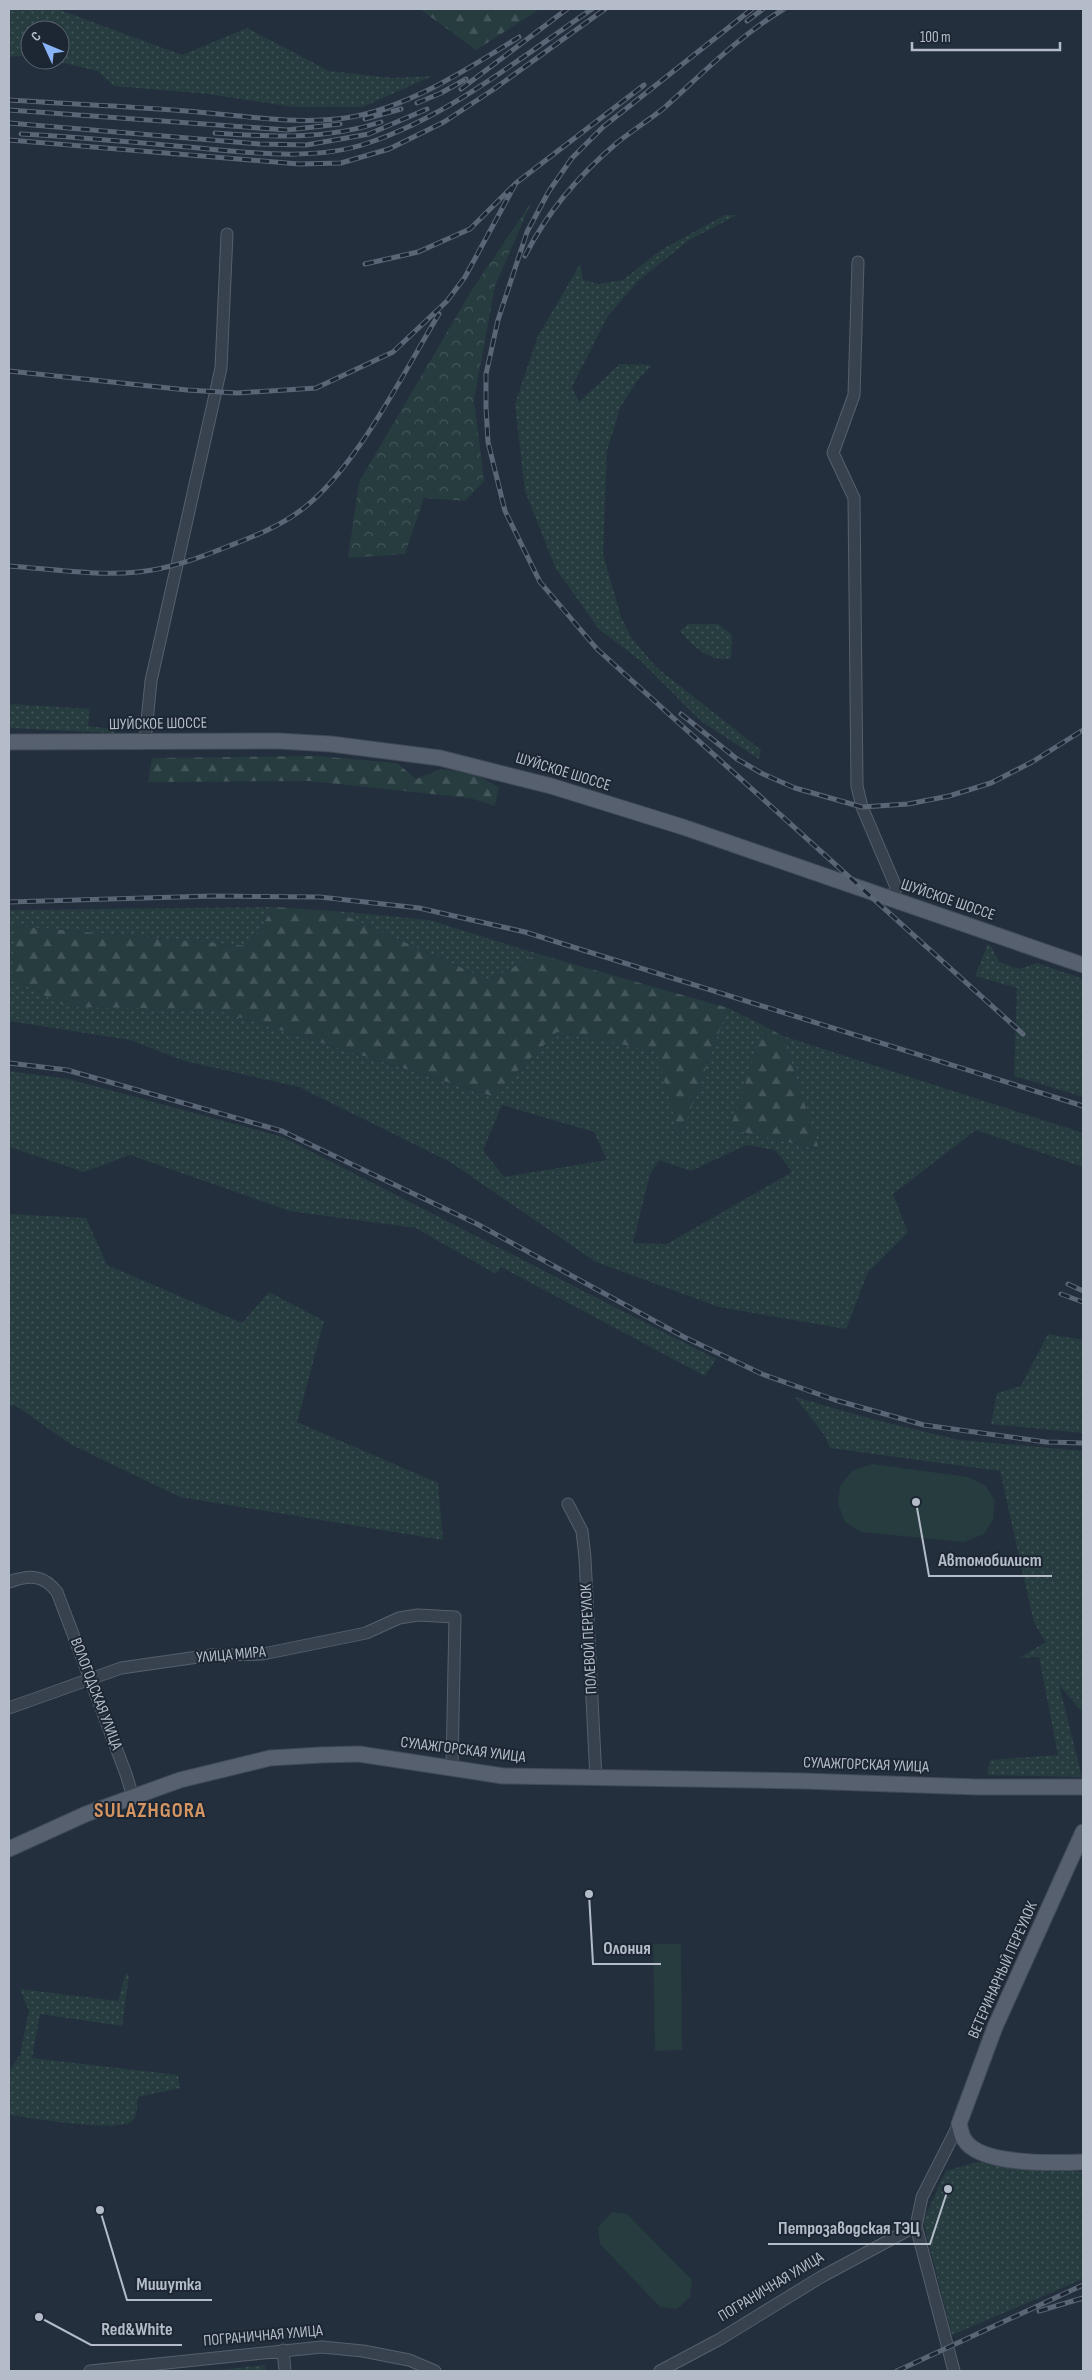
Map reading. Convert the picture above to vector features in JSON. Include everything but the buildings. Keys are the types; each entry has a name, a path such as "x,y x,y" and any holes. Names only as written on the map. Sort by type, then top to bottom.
{"main road":[{"name":"ШУЙСКОЕ ШОССЕ","path":"9,742 279,741 322,743 440,758 551,786 683,828 1083,965"},
{"name":"СУЛАЖГОРСКАЯ УЛИЦА","path":"9,1849 78,1818 180,1780 270,1758 359,1754 503,1776 803,1781 959,1786 1083,1786"},
{"name":"ВЕТЕРИНАРНЫЙ ПЕРЕУЛОК","path":"959,2124 995,2027 1083,1832"},
{"path":"959,2124 964,2139 974,2150 990,2155 1033,2163 1083,2162"}],"street":[{"path":"145,741 152,681 221,368 227,234"},
{"path":"858,262 854,395 834,453 854,498 857,786 862,807 896,887 893,899"},
{"name":"ПОЛЕВОЙ ПЕРЕУЛОК","path":"568,1504 582,1531 585,1558 596,1779"},
{"name":"ВОЛОГОДСКАЯ УЛИЦА","path":"9,1582 32,1577 49,1582 57,1592 121,1758 133,1797"},
{"name":"УЛИЦА МИРА","path":"9,1708 90,1681 121,1668 212,1655 263,1654 366,1632 400,1618 418,1615 456,1617 452,1767"},
{"path":"954,2371 916,2226 922,2197 959,2124"},
{"name":"ПОГРАНИЧНАЯ УЛИЦА","path":"660,2371 720,2339 821,2277 916,2226"},
{"name":"ПОГРАНИЧНАЯ УЛИЦА","path":"90,2371 322,2347 362,2351 409,2360 436,2371"},
{"path":"283,2350 285,2371"}],"green space":[{"path":"9,9 57,9 182,55 247,28 329,71 392,78 432,76 363,107 294,107 208,94 114,86 98,71 70,65 70,20 20,20 20,56 9,57"},
{"path":"420,9 540,9 476,50"},
{"path":"531,203 495,286 474,400 484,481 465,501 424,498 405,554 348,558 359,482 473,288"},
{"path":"725,215 737,215 689,240 638,281 607,317 572,387 579,402 620,364 652,365 636,382 620,408 607,451 603,554 621,617 631,637 656,667 761,750 759,759 701,721 642,662 599,629 556,569 525,491 515,404 538,336 580,264 583,280 599,284 623,280 661,250"},
{"path":"688,624 718,624 732,635 731,658 716,658 702,652 680,631"},
{"path":"9,704 90,709 88,726 118,730 113,733 9,728"},
{"path":"316,756 397,763 416,779 441,769 474,774 499,787 495,806 470,798 310,781 148,782 152,758"},
{"path":"274,907 249,946 15,926 67,1007 213,1009 491,1096 557,1032 657,1051 680,1137 728,1008 764,1026 731,1129 818,1149 783,1036 1083,1133 1083,1167 976,1130 893,1194 908,1232 868,1272 846,1329 719,1307 596,1262 450,1162 299,1087 185,1061 130,1040 9,1021 9,910","holes":["502,1105 594,1132 607,1160 504,1177 483,1150","746,1145 775,1150 792,1172 667,1244 633,1243 650,1174 659,1160 691,1171"]},
{"path":"274,907 335,911 489,980 538,954 728,1008 680,1138 656,1051 557,1032 492,1096 213,1009 67,1007 12,979 15,926 249,946"},
{"path":"335,911 429,920 538,954 489,980"},
{"path":"988,944 991,946 999,962 1019,969 1037,963 1083,979 1083,1097 1014,1076 1017,988 975,976"},
{"path":"764,1026 783,1036 819,1149 730,1129"},
{"path":"9,1071 69,1079 283,1137 716,1359 705,1376 501,1267 496,1274 416,1228 290,1211 130,1155 84,1172 9,1147"},
{"path":"9,1214 86,1218 107,1265 242,1323 269,1292 324,1321 297,1422 438,1483 443,1540 180,1497 72,1445 16,1406 9,1405"},
{"path":"1048,1334 1083,1340 1083,1433 991,1424 997,1393 1021,1386"},
{"path":"795,1397 868,1418 959,1440 1083,1451 1083,1713 1059,1685 1082,1777 987,1775 990,1760 1058,1755 1039,1657 1019,1658 1046,1642 1034,1623 1000,1471 830,1448 825,1436"},
{"path":"872,1464 968,1477 986,1486 995,1501 993,1520 984,1534 964,1542 861,1532 845,1522 838,1504 840,1486 852,1471"},
{"path":"653,1944 681,1944 682,2050 655,2051"},
{"path":"126,1973 129,1975 122,2026 40,2014 32,2058 178,2075 180,2088 138,2097 135,2117 131,2122 122,2125 91,2125 9,2115 9,2068 11,2068 20,2055 29,2011 20,1989 118,2001"},
{"path":"977,2162 1083,2172 1083,2279 952,2335 923,2221 946,2171"},
{"path":"612,2212 627,2214 692,2280 690,2297 677,2309 660,2307 600,2244 598,2227"},
{"path":"265,2365 265,2371 211,2371"}],"railway":[{"path":"461,89 567,9"},
{"path":"21,134 255,153 302,154 347,149 399,131 457,101 592,9"},
{"path":"9,140 299,164 341,163 389,149 444,122 494,89 605,9"},
{"path":"752,9 603,127 572,158 549,191 527,232 498,320 486,374 488,442 505,511 540,582 597,649 1023,1034"},
{"path":"747,21 763,9"},
{"path":"525,256 554,209 604,154 664,108 737,43 784,9"},
{"path":"9,100 164,109 266,119 325,120 345,118 391,106 413,97 458,74 519,37"},
{"path":"417,103 441,93 466,79"},
{"path":"365,264 418,252 470,229 516,183 644,85"},
{"path":"365,119 401,109"},
{"path":"9,123 259,144 306,145 369,134 427,109"},
{"path":"9,110 287,130 340,124"},
{"path":"215,133 299,136 340,132 381,122"},
{"path":"9,371 187,390 237,393 316,388 393,352 447,301 465,277 516,183"},
{"path":"9,566 74,572 122,573 150,571 173,566 206,555 255,536 281,523 318,496 338,474 376,421 439,314"},
{"path":"681,714 737,759 763,774 795,788 862,807 908,804 949,796 991,783 1032,762 1083,730"},
{"path":"9,902 212,896 320,897 419,908 525,932 1083,1106"},
{"path":"9,1063 67,1070 282,1131 477,1224 684,1337 762,1374 835,1400 924,1425 1046,1442 1083,1443"},
{"path":"1068,1284 1083,1291"},
{"path":"1061,1294 1083,1302"},
{"path":"897,2371 1083,2285"},
{"path":"1039,2311 1083,2298"}],"place":[{"name":"Автомобилист","path":"916,1502"},
{"name":"Олония","path":"589,1894"},
{"name":"Петрозаводская ТЭЦ","path":"948,2189"},
{"name":"Мишутка","path":"100,2210"},
{"name":"Red&White","path":"39,2317"}],"district":[{"name":"SULAZHGORA","path":"150,1810"}]}
